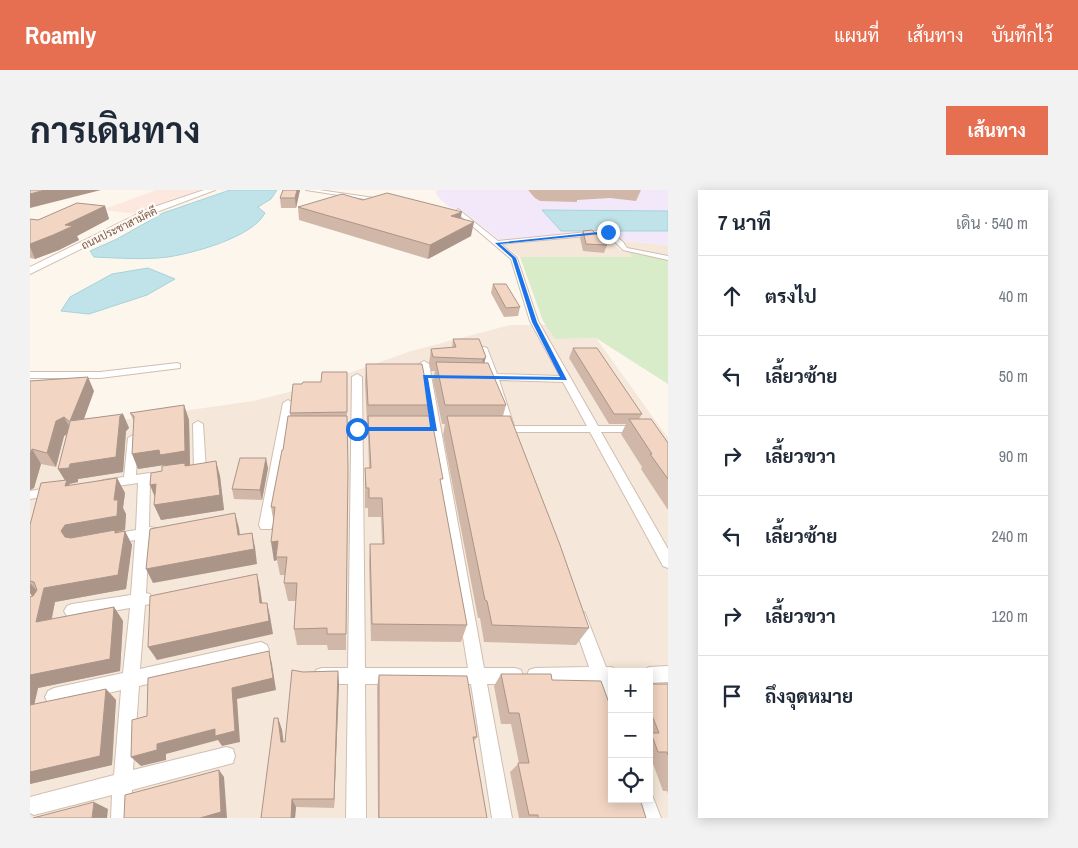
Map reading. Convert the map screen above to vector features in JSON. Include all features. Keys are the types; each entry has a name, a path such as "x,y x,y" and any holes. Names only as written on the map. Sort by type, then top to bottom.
{"street":[{"name":"ถนนประชาสามัคคี","path":"30,271 151,211 211,190"},
{"path":"308,190 394,202"},
{"path":"448,210 460,211 514,258 534,322 564,379 594,428 668,562"},
{"path":"497,243 608,232 625,249 668,258"},
{"path":"483,348 517,447"},
{"path":"30,375 100,375 177,366"},
{"path":"428,372 434,429 502,818"},
{"path":"356,818 357,376"},
{"path":"473,376 564,379"},
{"path":"266,524 288,403"},
{"path":"198,424 200,470"},
{"path":"491,429 648,429"},
{"path":"282,430 310,430"},
{"path":"121,818 122,782 139,600 143,533 133,431"},
{"path":"94,485 163,475"},
{"path":"36,497 62,487"},
{"path":"98,541 162,530"},
{"path":"72,611 157,596"},
{"path":"305,676 606,675 574,602"},
{"path":"54,697 261,650"},
{"path":"653,675 668,674"},
{"path":"34,805 226,756"},
{"path":"645,803 651,818"}],"shaded area":[{"path":"156,190 203,190 139,214 102,210"},
{"path":"437,190 668,190 668,245 623,241 610,232 501,241 463,211 449,207 438,197"},
{"path":"604,234 621,251 628,252 634,257 520,257 504,245"},
{"path":"623,241 668,245 668,256 628,248"},
{"path":"510,325 546,325 555,339 596,338 668,438 668,818 30,818 30,433 253,401 313,386 411,351"}],"green space":[{"path":"628,252 668,260 668,384 596,338 555,339 543,321 520,257 633,257"}],"water":[{"path":"230,190 277,190 271,199 258,207 265,213 258,222 236,236 207,248 168,257 150,258 94,257 90,251 117,239 163,213"},
{"path":"542,210 668,211 668,231 561,231"},
{"path":"148,268 175,279 147,295 89,314 61,311 70,297 112,274"}],"building":[{"path":"30,190 45,190 30,194"},
{"path":"283,190 297,190 295,198 280,198"},
{"path":"387,193 462,212 451,216 474,222 430,245 298,207 342,194 363,200"},
{"path":"77,203 105,206 65,225 73,226 30,244 30,219 38,220"},
{"path":"592,230 607,245 586,244 583,231"},
{"path":"493,284 506,284 520,307 506,308"},
{"path":"453,339 479,339 486,357 483,359 433,357 431,349 456,347"},
{"path":"573,348 597,348 642,414 614,414"},
{"path":"436,362 488,363 506,405 445,405"},
{"path":"366,364 422,364 430,405 368,405"},
{"path":"322,372 347,372 347,412 290,413 293,384 321,382"},
{"path":"88,377 70,421 123,414 120,416 116,457 70,464 69,468 58,469 70,422 64,417 56,421 47,453 32,449 30,454 30,381"},
{"path":"184,405 185,451 160,455 159,450 132,454 134,416 130,413"},
{"path":"288,416 347,416 346,634 327,634 327,628 294,629 297,583 284,583 287,557 276,557 278,541 271,542 275,507 271,507"},
{"path":"368,416 431,416 443,479 440,479 467,625 372,624 370,544 384,544 382,498 369,498 369,488 366,488 365,468 371,468"},
{"path":"447,416 510,416 560,545 589,628 492,625 487,601 485,600"},
{"path":"629,419 651,419 668,443 668,479 650,454 652,454"},
{"path":"240,458 266,458 260,490 232,489"},
{"path":"216,461 220,495 154,505 156,484 150,485 151,473 162,471 162,466 185,463 185,466"},
{"path":"117,478 114,500 118,500 117,516 65,525 61,531 65,537 71,538 115,530 115,533 125,531 118,575 44,588 36,622 114,607 110,659 30,675 30,597 37,590 34,582 30,581 30,525 41,483 67,480 65,486"},
{"path":"235,513 238,535 252,533 254,549 146,569 150,529"},
{"path":"257,574 260,603 267,603 269,621 148,647 150,596"},
{"path":"269,651 273,678 232,688 235,731 215,736 215,729 157,744 157,750 131,757 132,720 147,716 148,678"},
{"path":"292,670 303,672 338,671 334,799 292,799 291,818 261,818 274,718 278,718 281,742 285,742"},
{"path":"501,674 551,674 552,680 601,681 608,700 608,803 641,803 646,818 538,818 538,815 529,815 518,763 529,763 519,713 509,713"},
{"path":"379,675 467,676 477,737 473,737 487,818 379,818"},
{"path":"653,684 668,684 668,755 667,752 658,752 653,733 659,733 653,718"},
{"path":"106,689 100,756 30,772 30,705"},
{"path":"219,770 221,812 200,818 124,818 125,795"},
{"path":"94,802 92,818 33,818"}],"route":[{"path":"357,429 434,429 425,376 564,379 534,322 514,258 497,243 608,232"}]}
